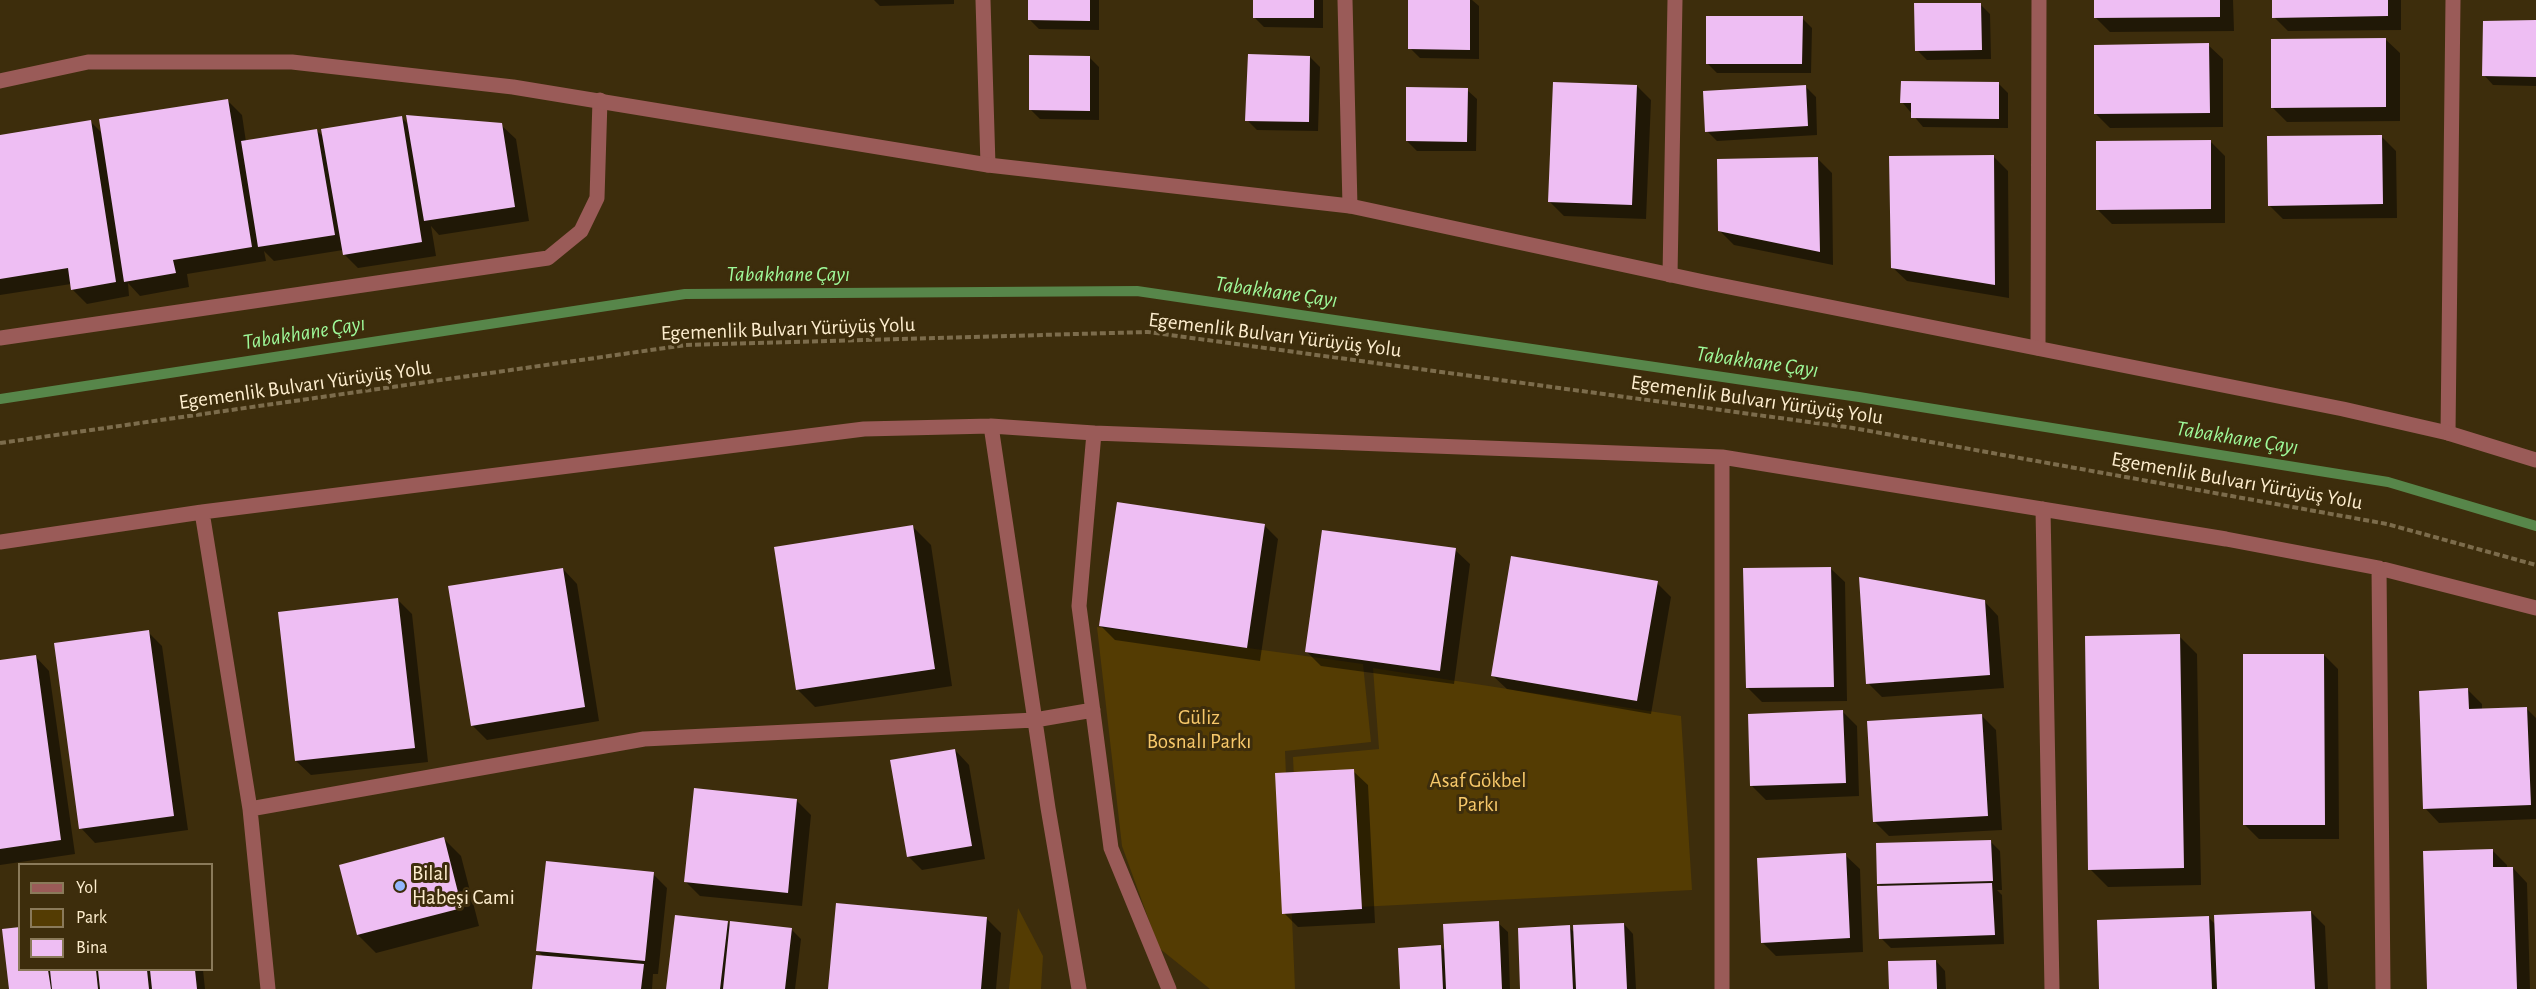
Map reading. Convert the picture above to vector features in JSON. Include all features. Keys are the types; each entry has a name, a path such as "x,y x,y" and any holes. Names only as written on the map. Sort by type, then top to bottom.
{"street":[{"path":"983,0 988,165"},
{"path":"1345,0 1350,206"},
{"path":"1670,275 1675,0"},
{"path":"2038,348 2039,0"},
{"path":"2448,433 2453,0"},
{"path":"0,81 88,62 292,62 513,87 988,165 1350,206 1670,275 2343,409 2448,433 2536,460"},
{"path":"0,338 548,258 581,231 597,198 600,100"},
{"path":"991,426 1035,720 1079,989"},
{"path":"0,542 202,512 864,429 991,426 1094,433 1722,457 2226,539 2379,568 2536,608"},
{"path":"1094,433 1079,606 1111,848 1169,989"},
{"path":"1722,457 1722,989"},
{"path":"2043,509 2052,989"},
{"path":"202,512 250,809 268,989"},
{"path":"2379,568 2383,989"},
{"path":"250,809 644,739 1035,720 1093,710"}],"path":[{"name":"Egemenlik Bulvarı Yürüyüş Yolu","path":"0,443 686,345 1148,332 1853,428 2387,524 2536,565"}],"green space":[{"name":"Güliz Bosnalı Parkı","path":"1097,627 1363,664 1371,742 1285,751 1295,989 1210,989 1159,948 1122,846"},
{"name":"Asaf Gökbel Parkı","path":"1373,668 1681,716 1692,890 1300,910 1293,757 1379,749"},
{"path":"1018,908 1043,956 1041,989 1009,989"}],"building":[{"path":"1028,0 1090,0 1090,21 1028,20"},
{"path":"1253,0 1314,0 1314,18 1253,18"},
{"path":"1408,0 1470,0 1470,50 1408,49"},
{"path":"2094,0 2220,0 2220,17 2094,18"},
{"path":"2272,0 2388,0 2388,16 2272,18"},
{"path":"1914,3 1981,3 1982,50 1915,51"},
{"path":"1706,16 1803,16 1802,64 1706,64"},
{"path":"2536,20 2536,77 2482,76 2483,21"},
{"path":"2386,38 2386,107 2271,108 2271,39"},
{"path":"2209,43 2210,113 2094,114 2094,45"},
{"path":"1248,54 1310,56 1309,122 1245,121"},
{"path":"1029,55 1090,56 1090,111 1029,110"},
{"path":"1901,81 1999,82 1999,119 1911,118 1911,103 1900,103"},
{"path":"1553,82 1637,85 1632,205 1548,202"},
{"path":"1806,85 1808,126 1705,132 1703,91"},
{"path":"1406,87 1468,88 1467,142 1406,141"},
{"path":"228,99 252,247 173,260 176,273 124,282 99,119"},
{"path":"406,115 502,123 515,207 424,221"},
{"path":"402,116 422,242 343,255 321,129"},
{"path":"91,120 116,282 71,290 68,268 0,279 0,135"},
{"path":"317,129 335,235 258,247 241,141"},
{"path":"2382,135 2383,204 2268,206 2267,136"},
{"path":"2211,140 2211,209 2096,210 2096,141"},
{"path":"1994,155 1995,285 1891,268 1889,156"},
{"path":"1818,157 1820,252 1718,231 1717,159"},
{"path":"1117,502 1265,524 1247,648 1099,626"},
{"path":"913,525 935,669 796,690 774,547"},
{"path":"1322,530 1456,548 1440,671 1305,652"},
{"path":"1511,556 1658,581 1637,701 1491,676"},
{"path":"1831,567 1834,687 1746,688 1743,568"},
{"path":"563,568 585,707 471,726 448,586"},
{"path":"1859,577 1985,600 1990,675 1866,684"},
{"path":"398,598 415,748 295,761 278,612"},
{"path":"149,630 174,816 79,829 54,643"},
{"path":"2180,634 2184,868 2088,870 2085,636"},
{"path":"2243,654 2324,654 2325,825 2243,825"},
{"path":"36,655 61,840 0,849 0,660"},
{"path":"2468,688 2469,709 2527,707 2531,805 2423,809 2419,691"},
{"path":"1843,710 1846,783 1750,786 1748,714"},
{"path":"1982,714 1988,816 1873,822 1867,721"},
{"path":"955,749 972,846 907,857 890,760"},
{"path":"1354,769 1362,909 1282,914 1275,773"},
{"path":"694,788 797,799 788,893 684,882"},
{"name":"Bilal Habeşi Cami","path":"444,837 462,908 357,935 339,865"},
{"path":"1991,840 1993,881 1877,884 1876,843"},
{"path":"2493,849 2493,867 2513,867 2517,989 2427,989 2423,851"},
{"path":"1846,853 1850,938 1761,943 1757,858"},
{"path":"546,861 654,872 645,961 536,951"},
{"path":"1992,883 1995,935 1879,939 1877,886"},
{"path":"836,903 987,917 981,989 828,989"},
{"path":"2311,911 2315,989 2217,989 2214,915"},
{"path":"675,915 728,921 720,989 666,989"},
{"path":"2209,916 2212,989 2099,989 2097,920"},
{"path":"730,921 792,928 785,989 723,989"},
{"path":"1499,921 1502,989 1446,989 1443,924"},
{"path":"1624,923 1627,989 1576,989 1573,925"},
{"path":"1570,925 1573,989 1520,989 1518,928"},
{"path":"18,927 18,971 48,971 51,989 9,989 2,929"},
{"path":"1441,945 1443,989 1400,989 1398,948"},
{"path":"536,955 644,964 641,989 532,989"},
{"path":"1936,960 1937,989 1889,989 1888,961"},
{"path":"50,971 96,971 98,989 52,989"},
{"path":"98,971 147,971 149,989 100,989"},
{"path":"150,971 195,971 197,989 152,989"}],"waterway":[{"name":"Tabakhane Çayı","path":"0,399 685,294 1137,291 1859,397 2388,482 2536,526"}],"place":[{"name":"Bilal Habeşi Cami","path":"400,886"}]}
